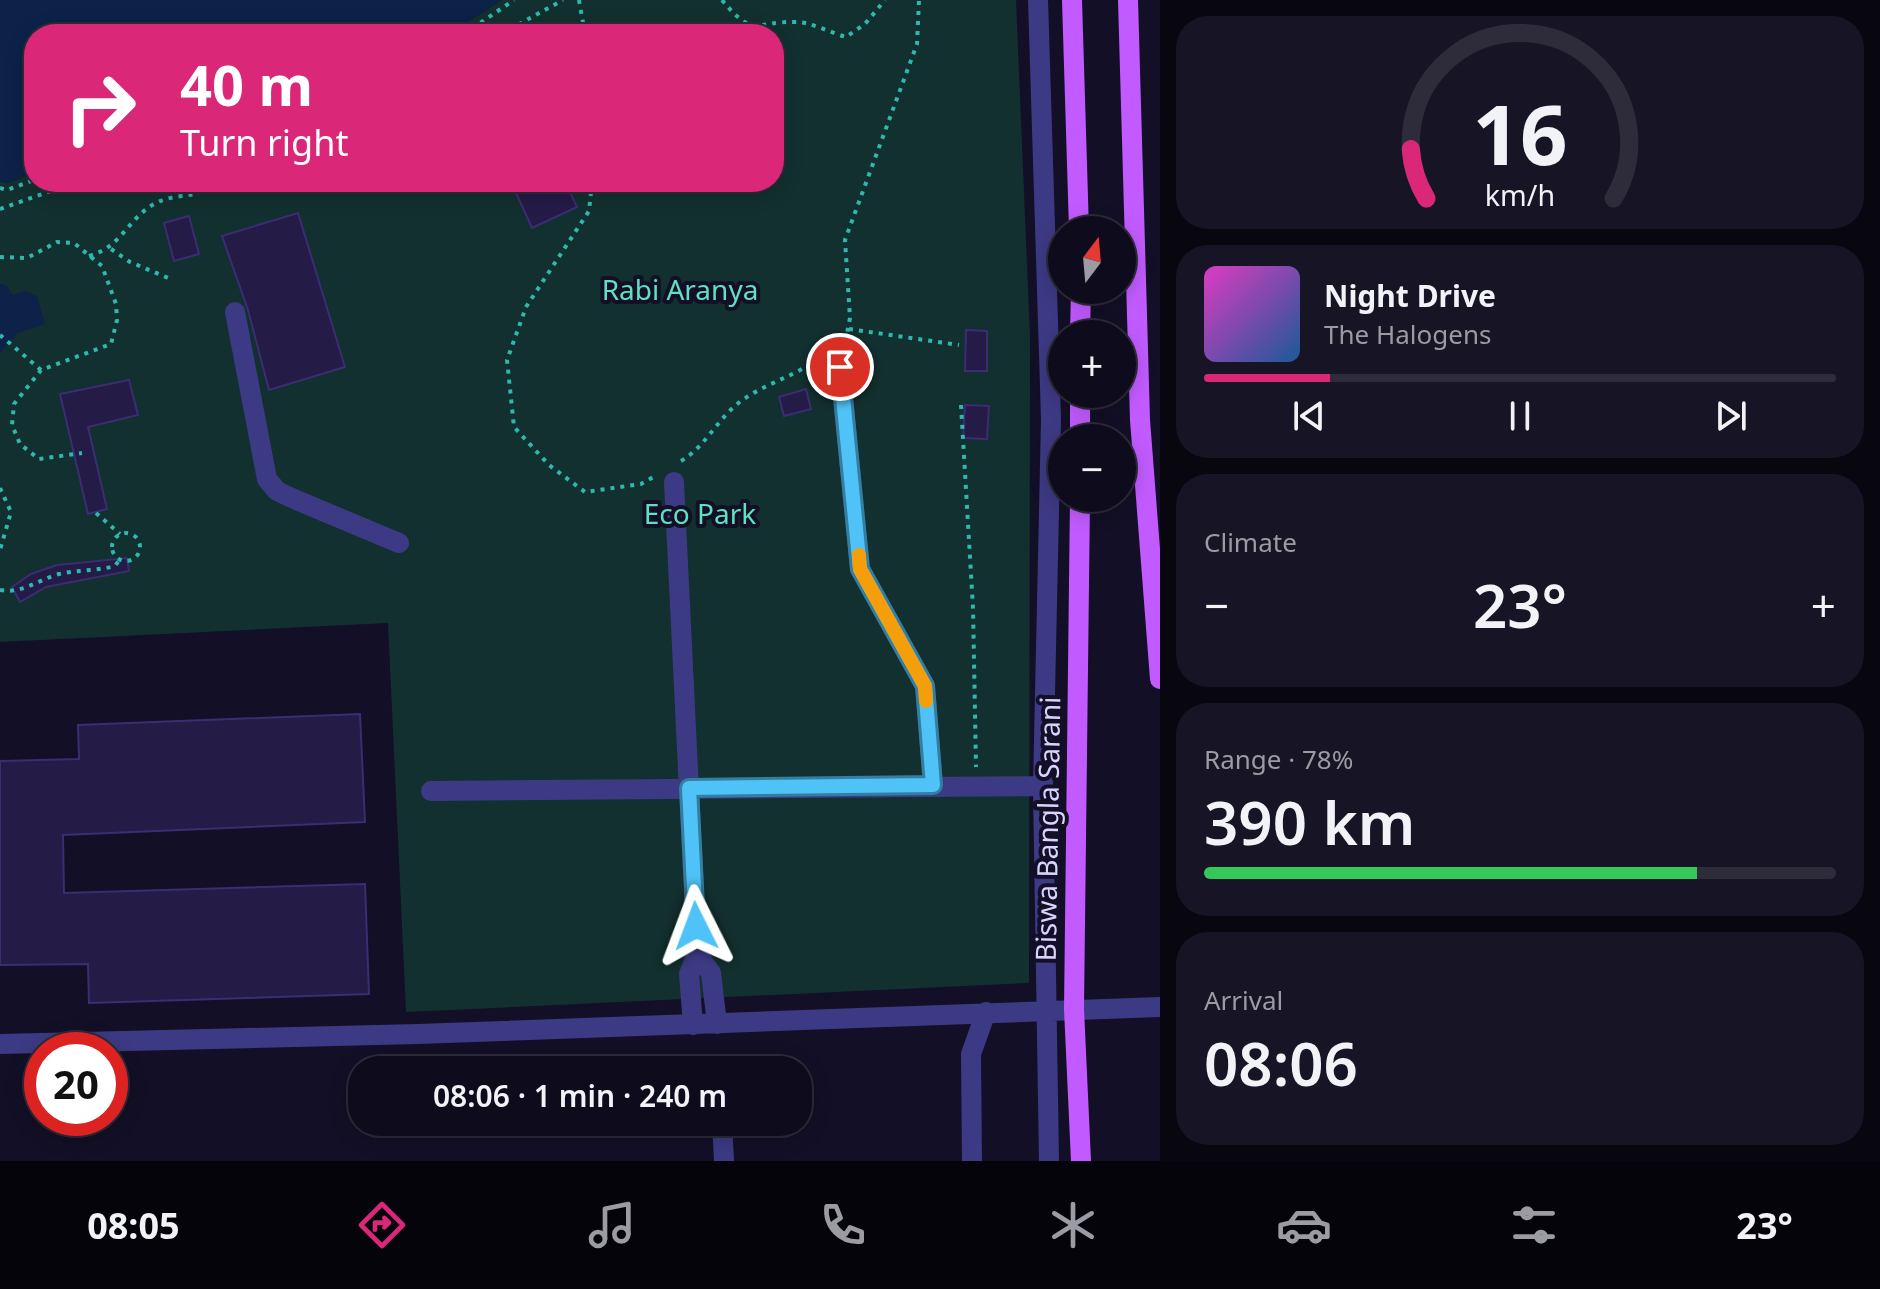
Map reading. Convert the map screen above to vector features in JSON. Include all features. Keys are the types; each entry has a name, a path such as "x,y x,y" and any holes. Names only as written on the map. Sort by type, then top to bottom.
{"main road":[{"path":"1072,0 1079,216"},
{"path":"1128,0 1140,420 1160,679"},
{"name":"Biswa Bangla Sarani","path":"1080,512 1074,1009 1081,1161"}],"street":[{"path":"1038,0 1051,419 1043,786 1049,1161"},
{"path":"235,312 267,479 277,491 399,543"},
{"path":"840,367 860,569 925,686 933,785"},
{"path":"673,471 697,954 689,974 693,1025"},
{"path":"431,791 1043,786"},
{"path":"697,954 711,973 717,1024"},
{"path":"0,1044 693,1025 1046,1008 1160,1007"},
{"path":"972,1161 971,1054 986,1012"},
{"path":"723,1136 724,1161"}],"path":[{"path":"479,24 514,0"},
{"path":"519,24 563,0"},
{"path":"579,0 583,24"},
{"path":"722,0 741,21 749,24"},
{"path":"784,24 800,22 846,37 865,24 885,0"},
{"path":"591,192 589,211 526,307 507,360 514,427 549,465 585,492 641,484 673,471 692,455 742,399 803,371 846,338 849,329 845,240 917,44 919,0"},
{"path":"0,188 7,190 24,184"},
{"path":"0,209 48,192"},
{"path":"89,256 111,249 133,221 158,202 195,194"},
{"path":"0,257 27,258 57,242 74,243 102,266 116,304 117,320 111,344 41,370 14,404 12,425 20,444 39,459 82,453"},
{"path":"111,249 130,262 173,280"},
{"path":"849,329 959,345"},
{"path":"0,335 41,370"},
{"path":"961,405 973,608 976,785"},
{"path":"0,488 11,512 0,550"},
{"path":"0,590 20,592 61,574 115,566 120,559 137,555 140,543 133,534 120,534 96,513"},
{"path":"120,534 113,543 115,555 120,559"}],"green space":[{"name":"Eco Park","path":"502,0 1016,0 1030,336 1029,983 406,1012 388,623 0,642 0,181 7,183 24,177 24,192 784,192 784,24 464,24"}],"water":[{"path":"0,0 502,0 464,24 24,24 24,177 7,183 0,181"},
{"path":"0,284 6,285 13,295 25,291 37,296 45,324 18,333 0,353"}],"building":[{"path":"516,192 570,192 577,207 532,228"},
{"path":"298,213 345,367 269,390 248,310 222,236"},
{"path":"189,216 199,254 174,261 164,223"},
{"path":"966,330 987,331 987,371 965,371"},
{"path":"129,380 138,415 88,427 107,509 88,514 60,394"},
{"path":"806,389 811,409 784,416 779,397"},
{"path":"965,405 989,406 987,439 963,438"},
{"path":"127,558 129,571 46,587 20,602 12,587 31,574 57,565"},
{"path":"360,714 365,822 63,835 64,893 365,884 369,994 89,1003 88,964 0,965 0,761 79,759 78,725"}],"slow traffic":[{"path":"859,555 860,569 925,686 926,701"}],"route":[{"path":"696,926 689,788 933,785 925,686 860,569 840,367"}],"park label":[{"name":"Rabi Aranya","path":"680,290"}]}
